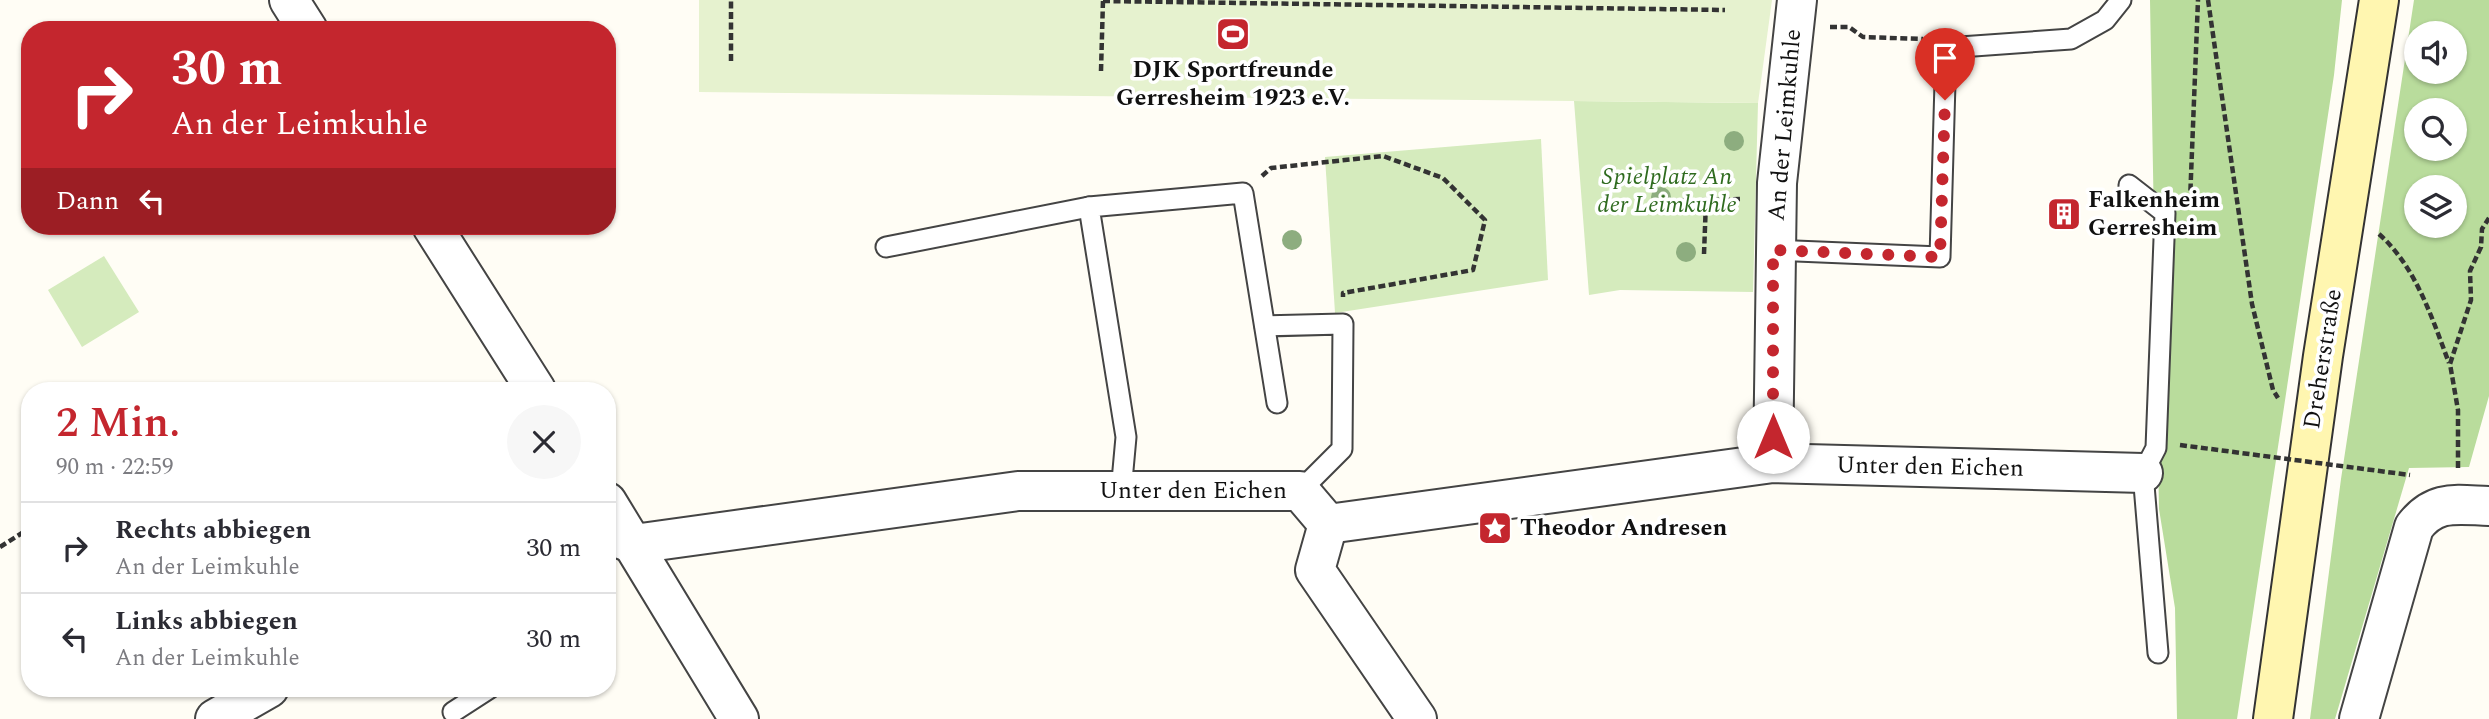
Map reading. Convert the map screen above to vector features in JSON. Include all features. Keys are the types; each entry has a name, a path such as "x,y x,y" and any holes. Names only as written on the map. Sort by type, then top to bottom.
{"main road":[{"name":"Dreherstraße","path":"2273,719 2323,356 2379,0"}],"street":[{"path":"289,0 302,21"},
{"name":"An der Leimkuhle","path":"1773,463 1773,250 1777,183 1795,14"},
{"path":"438,235 531,382"},
{"name":"Unter den Eichen","path":"620,539 1018,491 1300,491 1328,524 1773,463 2143,473"},
{"path":"2359,719 2410,536 2440,508 2489,506"},
{"path":"1328,524 1315,570 1417,719"},
{"path":"620,539 739,719"},
{"path":"215,719 253,697"}],"lane":[{"path":"1946,48 2071,39 2105,20 2121,0"},
{"name":"An der Leimkuhle","path":"1773,250 1940,257 1946,48"},
{"path":"2129,186 2165,213 2156,448 2143,473 2158,653"},
{"path":"886,247 1089,207 1243,193 1277,403"},
{"path":"1089,207 1126,437 1121,492"},
{"path":"1265,326 1343,324 1342,449 1300,491"},
{"path":"453,712 476,697"}],"path":[{"path":"731,0 731,61"},
{"path":"2165,255 2188,241 2198,0"},
{"path":"2208,0 2252,304 2273,390 2280,400"},
{"path":"1101,71 1103,1 1725,10"},
{"path":"1795,14 1849,27 1863,37 1923,39 1946,48"},
{"path":"1243,193 1271,168 1383,156 1443,178 1485,220 1473,270 1343,293 1343,324"},
{"path":"1670,201 1754,199 1777,183"},
{"path":"1704,254 1706,201"},
{"path":"2450,364 2471,300 2470,271 2481,247 2482,229 2489,218"},
{"path":"2374,230 2402,260 2428,309 2450,364 2458,410 2459,465 2440,508"},
{"path":"2180,445 2410,475"},
{"path":"0,547 21,533"}],"green space":[{"name":"DJK Sportfreunde Gerresheim 1923 e.V.","path":"699,0 1772,0 1758,103 699,92"},
{"path":"2150,0 2342,0 2334,75 2237,719 2177,719 2175,608 2159,509"},
{"path":"2414,0 2489,0 2489,396 2469,467 2409,468 2335,719 2310,719 2341,479 2404,66 2404,84 2467,84 2467,21 2411,21"},
{"name":"Spielplatz An der Leimkuhle","path":"1574,101 1758,103 1753,292 1620,290 1589,295"},
{"path":"1541,139 1548,280 1335,313 1325,157"},
{"path":"104,256 139,312 82,347 48,290"}],"place":[{"name":"DJK Sportfreunde Gerresheim 1923 e.V.","path":"1233,34"},
{"name":"Falkenheim Gerresheim","path":"2064,214"},
{"name":"Theodor Andresen","path":"1495,528"}],"route":[{"path":"1773,437 1773,250 1940,257 1945,100"}]}
